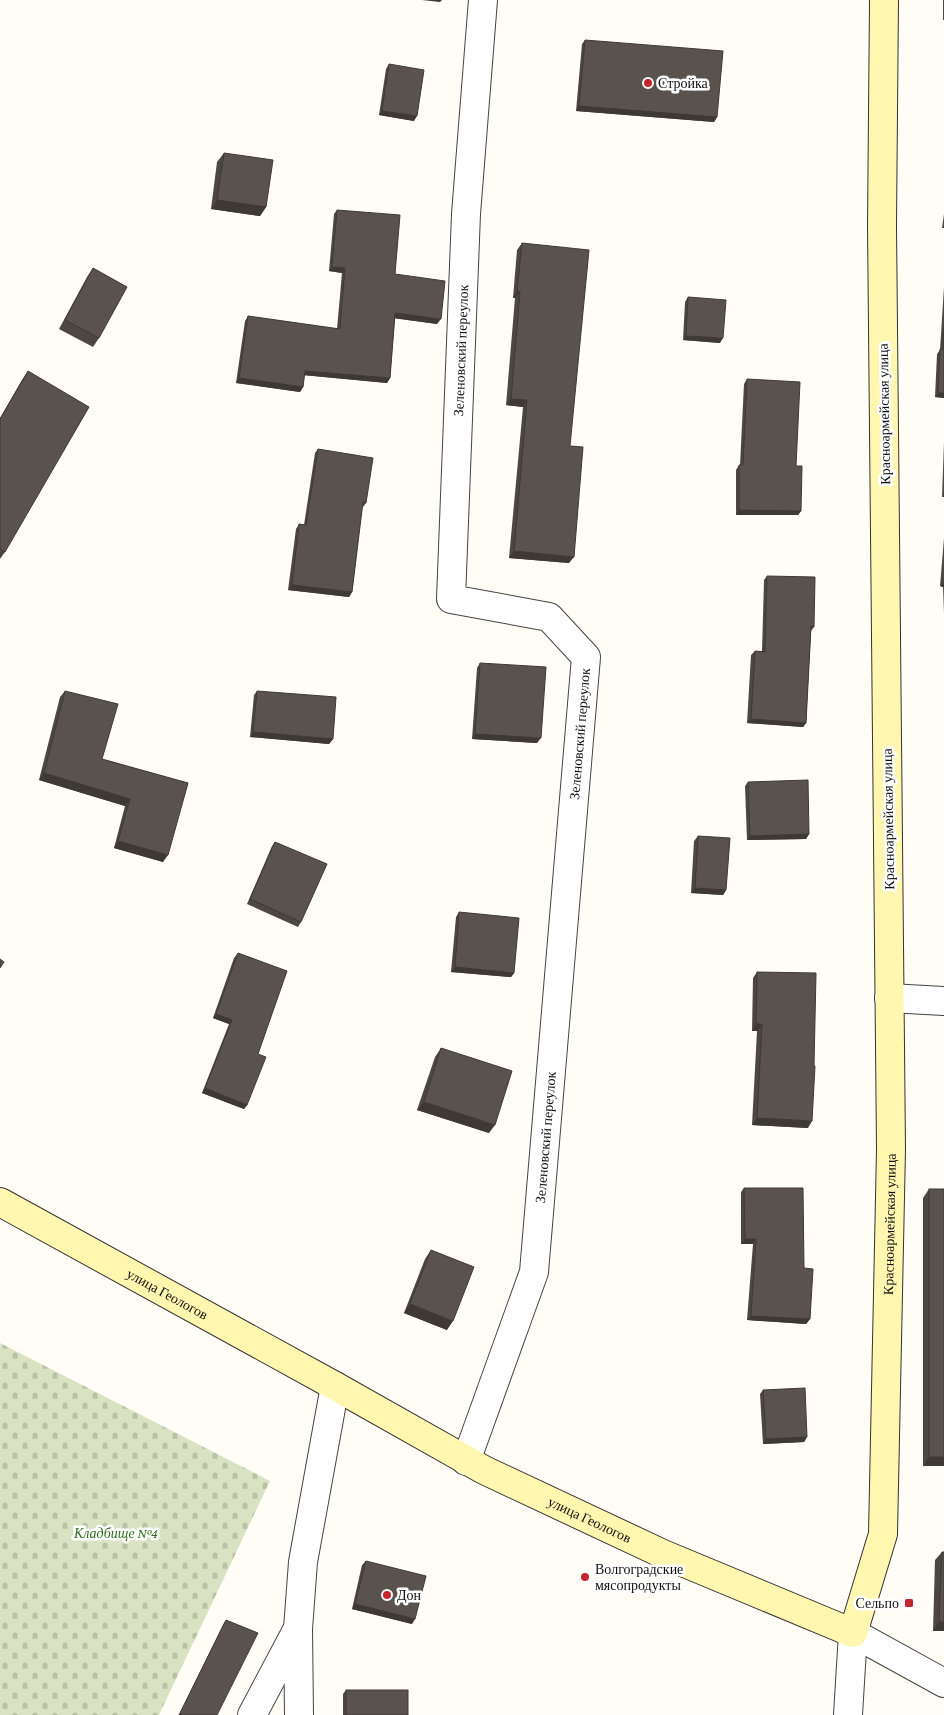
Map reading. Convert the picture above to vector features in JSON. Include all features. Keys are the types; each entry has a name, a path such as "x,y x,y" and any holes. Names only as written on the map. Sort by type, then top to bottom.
{"street":[{"name":"Зеленовский переулок","path":"466,1460 534,1272 586,657 548,617 451,599 466,214 483,0"},
{"name":"Красноармейская улица","path":"853,1633 883,1534 891,1149 882,226 884,0"},
{"path":"889,998 944,1000"},
{"name":"улица Геологов","path":"0,1202 466,1460 663,1554 853,1633"},
{"path":"299,1715 298,1629 304,1562 335,1386"},
{"path":"252,1715 298,1629"},
{"path":"848,1715 853,1633 944,1684"}],"green space":[{"name":"Кладбище №4","path":"0,1343 270,1481 159,1715 0,1715"}],"building":[{"name":"Стройка","path":"585,40 723,51 717,117 579,106"},
{"path":"389,64 424,70 417,116 382,111"},
{"path":"224,153 273,160 266,207 217,200"},
{"path":"337,210 400,215 395,274 445,281 441,319 395,313 390,378 305,371 303,387 239,378 248,316 340,329 345,268 332,267"},
{"path":"522,243 589,250 570,446 583,447 574,557 514,551 527,400 511,399 520,292 517,291"},
{"path":"93,268 127,287 99,338 65,320"},
{"path":"688,297 726,300 723,338 686,336"},
{"path":"944,327 944,393 938,393 940,349 943,349"},
{"path":"28,371 89,407 5,552 0,549 0,419"},
{"path":"747,379 800,382 796,466 802,466 801,511 739,510 739,465 743,465"},
{"path":"318,449 373,458 366,503 363,502 352,592 292,585 299,524 306,525"},
{"path":"767,576 815,577 814,627 811,626 806,723 751,719 755,651 765,652"},
{"path":"480,663 546,667 541,738 475,734"},
{"path":"65,691 118,704 102,759 188,783 168,855 118,841 130,799 44,773"},
{"path":"257,691 336,697 333,739 253,732"},
{"path":"808,780 809,834 750,836 748,782"},
{"path":"698,836 730,838 726,890 695,888"},
{"path":"275,842 327,864 301,922 250,899"},
{"path":"459,912 519,918 514,973 455,967"},
{"path":"238,953 287,971 258,1054 266,1057 247,1105 205,1088 232,1020 216,1014"},
{"path":"0,959 4,962 0,968"},
{"path":"757,972 816,973 815,1066 812,1121 757,1118 762,1024 756,1024"},
{"path":"441,1048 512,1071 495,1125 424,1102"},
{"path":"744,1188 803,1188 804,1268 813,1269 810,1319 751,1316 756,1239 745,1239"},
{"path":"929,1189 944,1189 944,1457 929,1457"},
{"path":"431,1250 474,1267 453,1321 410,1304"},
{"path":"805,1388 807,1437 766,1439 763,1390"},
{"path":"942,1552 944,1552 944,1622 939,1622"},
{"name":"Дон","path":"366,1561 426,1576 415,1619 355,1604"},
{"path":"226,1620 258,1633 217,1715 179,1715"},
{"path":"346,1690 408,1690 408,1715 346,1715"}],"place":[{"name":"Стройка","path":"648,83"},
{"name":"Волгоградские мясопродукты","path":"585,1577"},
{"name":"Дон","path":"387,1595"},
{"name":"Сельпо","path":"909,1603"}]}
